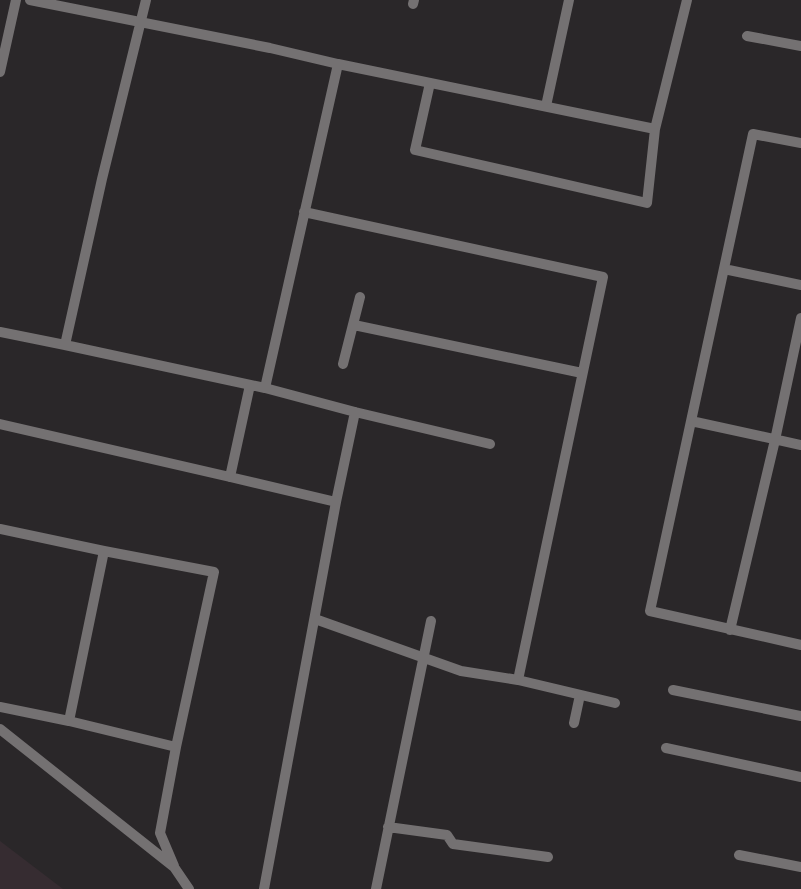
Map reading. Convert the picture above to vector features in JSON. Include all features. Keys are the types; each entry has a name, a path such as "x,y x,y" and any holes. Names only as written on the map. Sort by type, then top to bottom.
{"street":[{"path":"0,72 16,0"},
{"path":"30,0 656,128"},
{"path":"64,345 102,178 146,0"},
{"path":"546,106 569,0"},
{"path":"430,83 415,150 647,203 656,128 687,0"},
{"path":"747,36 801,46"},
{"path":"264,388 338,64"},
{"path":"801,143 753,134 650,612 801,645"},
{"path":"304,212 603,277 518,680"},
{"path":"724,269 801,285"},
{"path":"343,364 360,297"},
{"path":"730,630 775,440 801,318"},
{"path":"354,325 582,373"},
{"path":"0,332 264,388 355,412 490,444"},
{"path":"230,476 250,385"},
{"path":"264,889 336,502 355,412"},
{"path":"691,421 801,445"},
{"path":"0,424 230,476 336,502"},
{"path":"0,529 214,572 176,746 160,833 174,867 189,889"},
{"path":"69,721 104,551"},
{"path":"315,619 461,671 518,680 615,703"},
{"path":"376,889 431,621"},
{"path":"673,690 801,716"},
{"path":"574,723 580,695"},
{"path":"0,707 69,721 176,746"},
{"path":"0,729 174,867"},
{"path":"666,748 801,777"},
{"path":"388,827 447,835 453,844 548,857"},
{"path":"739,855 801,867"}],"shaded area":[{"path":"0,841 63,889 0,889"}]}
